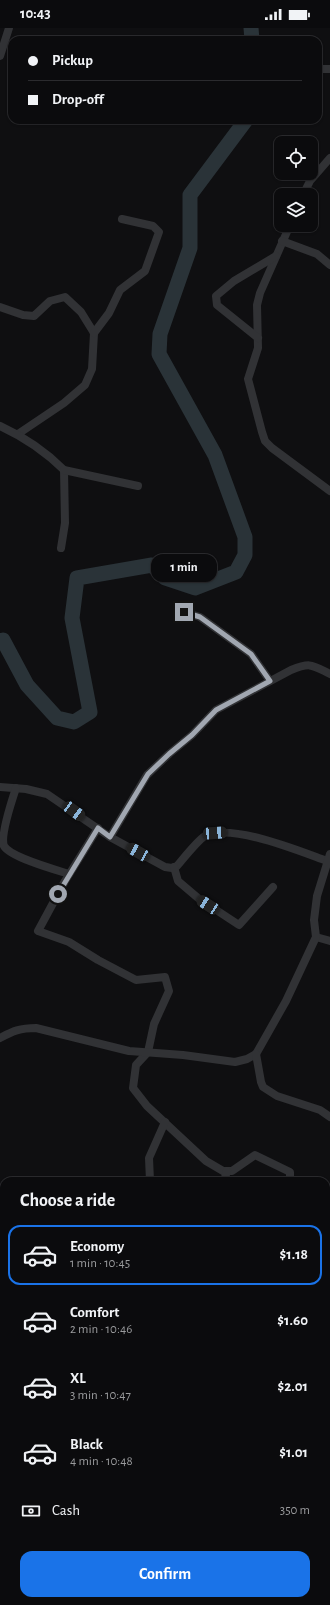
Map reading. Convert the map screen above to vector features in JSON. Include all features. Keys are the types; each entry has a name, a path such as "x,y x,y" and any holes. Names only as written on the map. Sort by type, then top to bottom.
{"street":[{"path":"0,56 9,28"},
{"path":"306,188 310,181 329,161"},
{"path":"18,434 58,407 85,385 92,369 94,333 109,313 120,290 145,271 159,232 153,226 122,219"},
{"path":"287,232 260,293 257,306 258,348 248,379 257,417 265,441 272,448 330,491"},
{"path":"282,242 317,254 330,264"},
{"path":"258,338 218,305 216,296 234,281 276,256"},
{"path":"0,307 22,315 34,316 50,301 65,297 81,312 94,333"},
{"path":"0,426 18,434 48,454 64,470 138,486"},
{"path":"62,548 65,523 64,470"},
{"path":"184,612 200,617 251,654 270,681"},
{"path":"110,837 148,774 192,735 216,710 303,665 312,665 330,674"},
{"path":"0,787 16,788 48,794 110,837 165,868 178,866 204,837 215,833 229,832 328,858 317,896 314,920 316,937 286,1001 256,1054 247,1059 235,1062 129,1050 36,1028 22,1028 0,1038"},
{"path":"16,788 3,836 4,846 13,855 70,874"},
{"path":"98,828 38,931 69,942 98,960 136,980 165,976 169,991 154,1024 148,1052 136,1065 134,1088 146,1106 206,1161 223,1171 232,1171 255,1155 290,1172 290,1177"},
{"path":"174,867 178,881 198,898 239,925 273,887"},
{"path":"316,937 330,941"},
{"path":"256,1054 263,1087 277,1096 320,1110 330,1116"},
{"path":"150,1177 149,1158 164,1122"},
{"path":"225,1177 227,1171"}],"waterway":[{"path":"251,28 252,36"},
{"path":"0,641 3,640 27,685 57,718 74,722 90,712 72,618 77,578 152,565 165,578 195,588 236,572 245,555 245,537 215,455 159,354 160,334 190,248 190,195 243,124"}],"route":[{"path":"58,894 98,828 110,837 148,774 192,735 216,710 270,681 251,654 200,617 184,612"}]}
